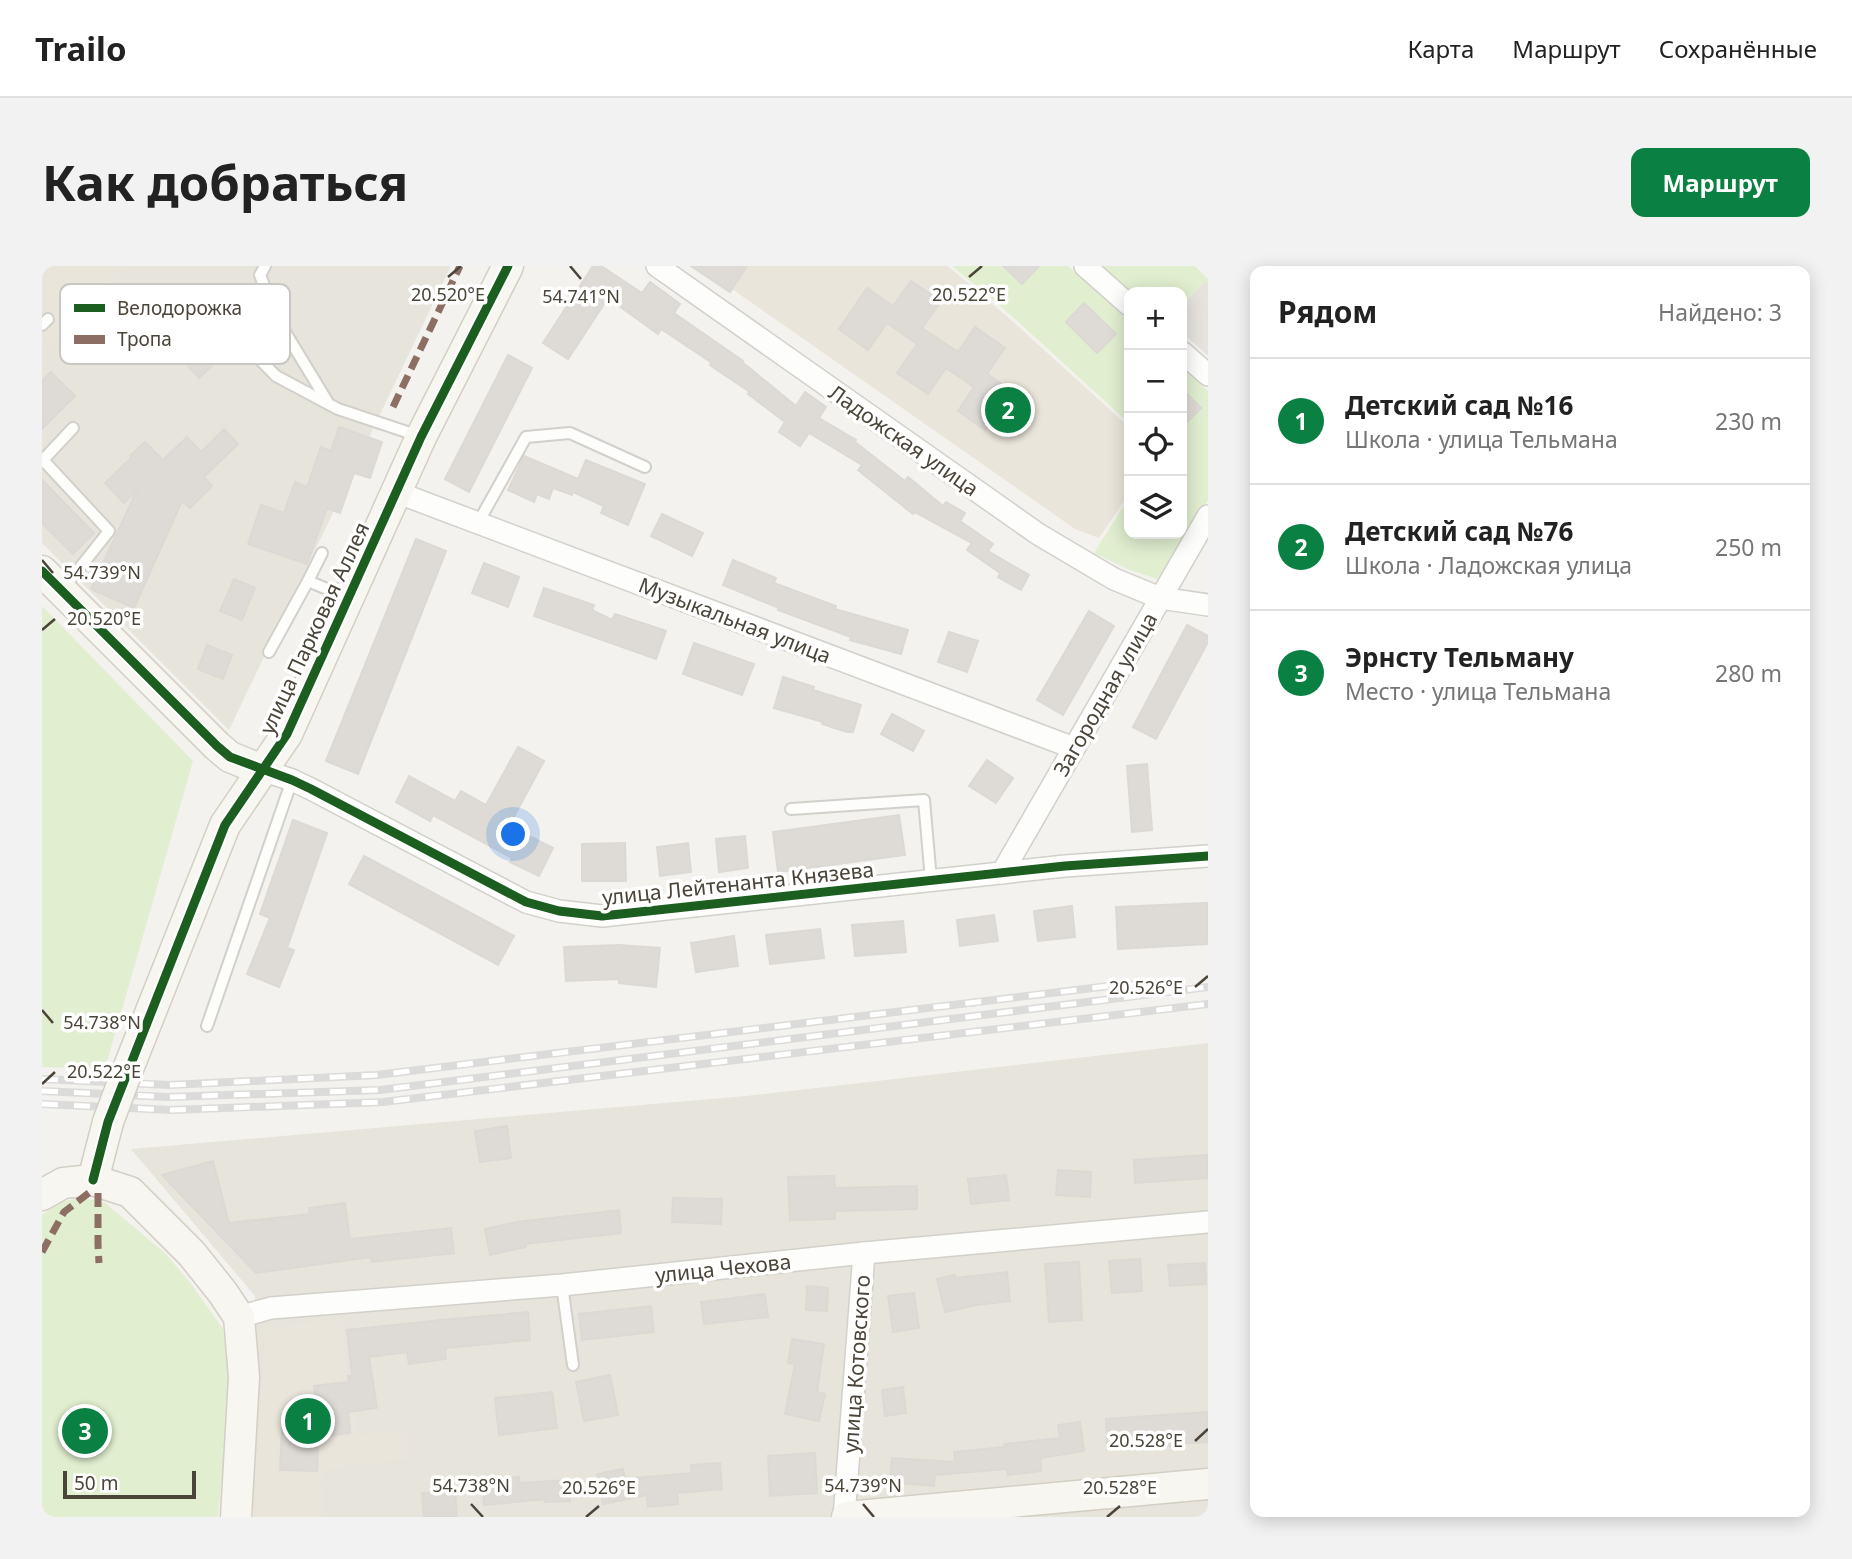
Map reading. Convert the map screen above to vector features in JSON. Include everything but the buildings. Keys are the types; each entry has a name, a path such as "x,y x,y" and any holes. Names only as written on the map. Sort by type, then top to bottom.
{"street":[{"name":"улица Парковая Аллея","path":"93,1180 108,1122 225,825 287,734 421,437 508,266"},
{"name":"Ладожская улица","path":"657,266 1038,534 1114,579 1160,598 1208,605"},
{"path":"1085,266 1124,301"},
{"path":"1187,356 1208,375"},
{"name":"Музыкальная улица","path":"396,492 1074,748"},
{"name":"Загородная улица","path":"1002,873 1208,516"},
{"path":"52,581 217,746 230,757 262,769"},
{"name":"улица Лейтенанта Князева","path":"262,769 292,780 526,902 559,911 602,916 1065,866 1208,856"},
{"path":"42,1195 63,1183 93,1180 130,1192 192,1254 240,1317 244,1377 236,1517"},
{"name":"улица Чехова","path":"240,1317 271,1308 562,1285 864,1253 1208,1222"},
{"name":"улица Котовского","path":"846,1517 864,1253"},
{"path":"846,1517 1208,1484"}],"lane":[{"path":"263,284 260,275 265,266"},
{"path":"290,340 328,404"},
{"path":"264,364 276,376 338,409 421,437"},
{"path":"52,581 109,531 43,460 73,428"},
{"path":"478,523 526,437 570,433 645,467"},
{"path":"269,652 322,553"},
{"path":"308,581 348,598"},
{"path":"207,1026 292,780"},
{"path":"791,809 924,800 931,880"},
{"path":"562,1285 573,1365"}],"shaded area":[{"path":"42,266 451,266 229,730 42,543"},
{"path":"42,266 128,266 110,284 60,284 60,332 42,350"},
{"path":"747,266 948,266 1124,422 1124,501 1099,538 1075,529 732,289"},
{"path":"1205,281 1208,285 1208,356 1187,337 1187,301"},
{"path":"1208,1043 1208,1517 253,1517 255,1296 131,1149 746,1096"},
{"path":"343,1319 348,1376 359,1435 407,1432 408,1458 325,1470 321,1480 324,1517 254,1517 265,1328"}],"green space":[{"path":"952,266 1068,266 1124,316 1124,418 1013,317"},
{"path":"1094,266 1195,266 1208,279 1208,285 1204,282 1187,301 1187,287 1124,288"},
{"path":"1187,372 1208,391 1208,500 1187,535"},
{"path":"1123,507 1124,539 1185,539 1160,580 1130,570 1094,553"},
{"path":"42,606 193,761 105,1069 42,1067"},
{"path":"85,1198 105,1203 165,1253 223,1329 231,1384 218,1517 42,1517 42,1215 63,1201"}],"railway":[{"path":"42,1079 169,1085 377,1075 1109,986 1163,983"},
{"path":"42,1091 168,1097 380,1090 1208,987"},
{"path":"42,1104 172,1110 383,1102 1208,1004"}],"marked path":[{"path":"393,407 460,266"},
{"path":"42,1252 64,1212 90,1192"},
{"path":"98,1193 99,1263"}],"cycle path":[{"path":"93,1180 108,1122 225,825 287,734 421,437 508,266"},
{"path":"42,571 230,757 311,789 526,902 559,911 602,916 1065,866 1208,856"}],"place":[{"name":"Детский сад №76","path":"1008,410"},
{"name":"Детский сад №16","path":"308,1421"},
{"name":"Эрнсту Тельману","path":"85,1431"}]}
